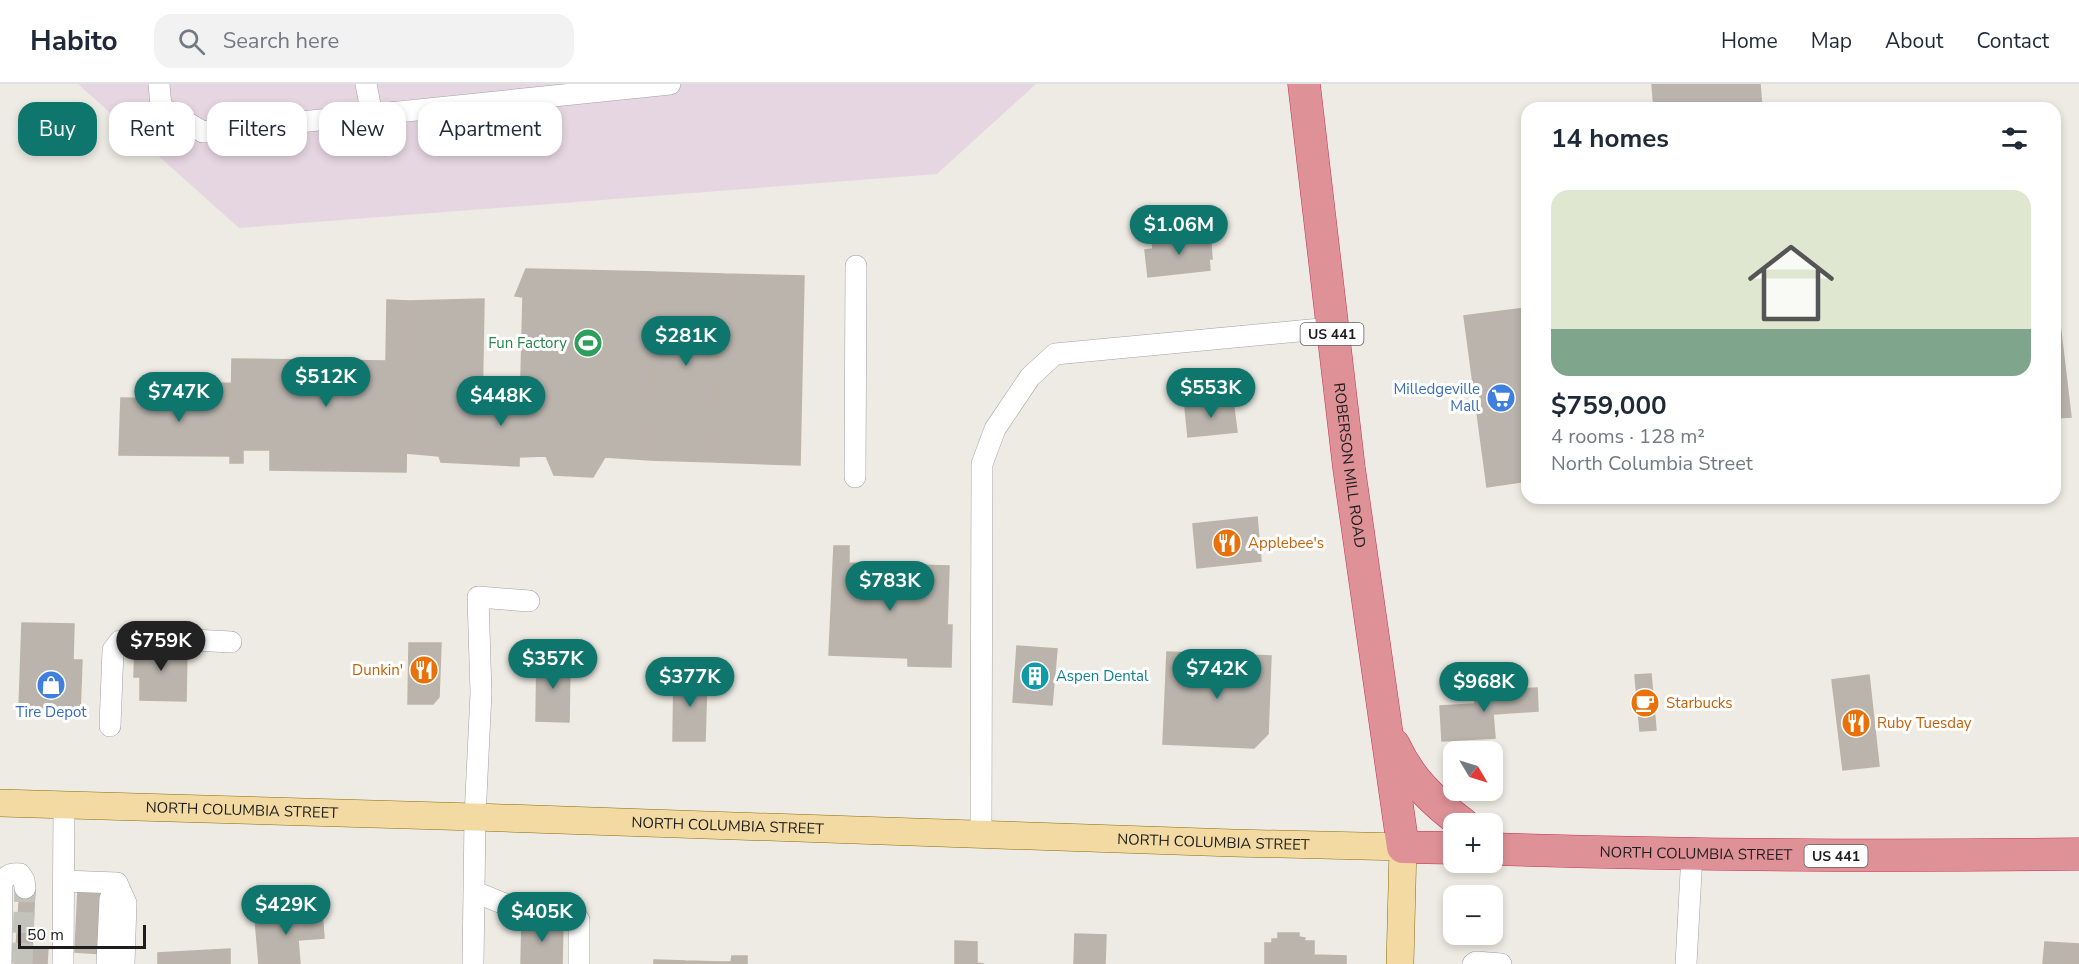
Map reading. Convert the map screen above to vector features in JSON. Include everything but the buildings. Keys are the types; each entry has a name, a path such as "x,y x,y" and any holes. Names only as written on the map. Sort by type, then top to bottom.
{"highway":[{"name":"ROBERSON MILL ROAD","path":"1304,84 1350,480 1403,847"},
{"name":"US 441","path":"1386,725 1401,759 1414,779 1449,813"},
{"name":"NORTH COLUMBIA STREET","path":"1403,847 1443,848"},
{"name":"NORTH COLUMBIA STREET","path":"1503,847 1692,854 1964,856 2079,854"}],"main road":[{"name":"NORTH COLUMBIA STREET","path":"0,803 1403,847"},
{"path":"1400,964 1403,847"}],"lane":[{"path":"159,84 161,107 203,132 319,120"},
{"path":"366,84 370,102"},
{"path":"406,111 669,84"},
{"path":"855,477 856,266"},
{"path":"981,835 982,464 995,429 1030,377 1055,354 1331,328"},
{"path":"473,964 475,817 481,693 478,597 529,601"},
{"path":"110,726 113,650 120,641 138,637 231,642"},
{"path":"63,964 64,805"},
{"path":"1686,964 1692,854"},
{"path":"1,964 2,884 5,877 12,873 21,874 25,888"},
{"path":"64,880 117,884"},
{"path":"107,964 110,899 117,884"},
{"path":"117,884 126,903 124,964"},
{"path":"475,891 532,915 566,909 574,913 579,920 579,964"},
{"path":"1473,964 1476,962 1501,964"}],"shaded area":[{"path":"78,84 1036,84 937,174 239,228 158,156 195,156 195,102 109,102 109,112"}],"tunnel":[{"path":"22,964 25,888"}],"place":[{"name":"Fun Factory","path":"588,343"},
{"name":"Milledgeville Mall","path":"1501,398"},
{"name":"Applebee's","path":"1227,543"},
{"name":"Dunkin'","path":"424,670"},
{"name":"Aspen Dental","path":"1035,676"},
{"name":"Tire Depot","path":"51,685"},
{"name":"Starbucks","path":"1645,703"},
{"name":"Ruby Tuesday","path":"1856,723"}]}
